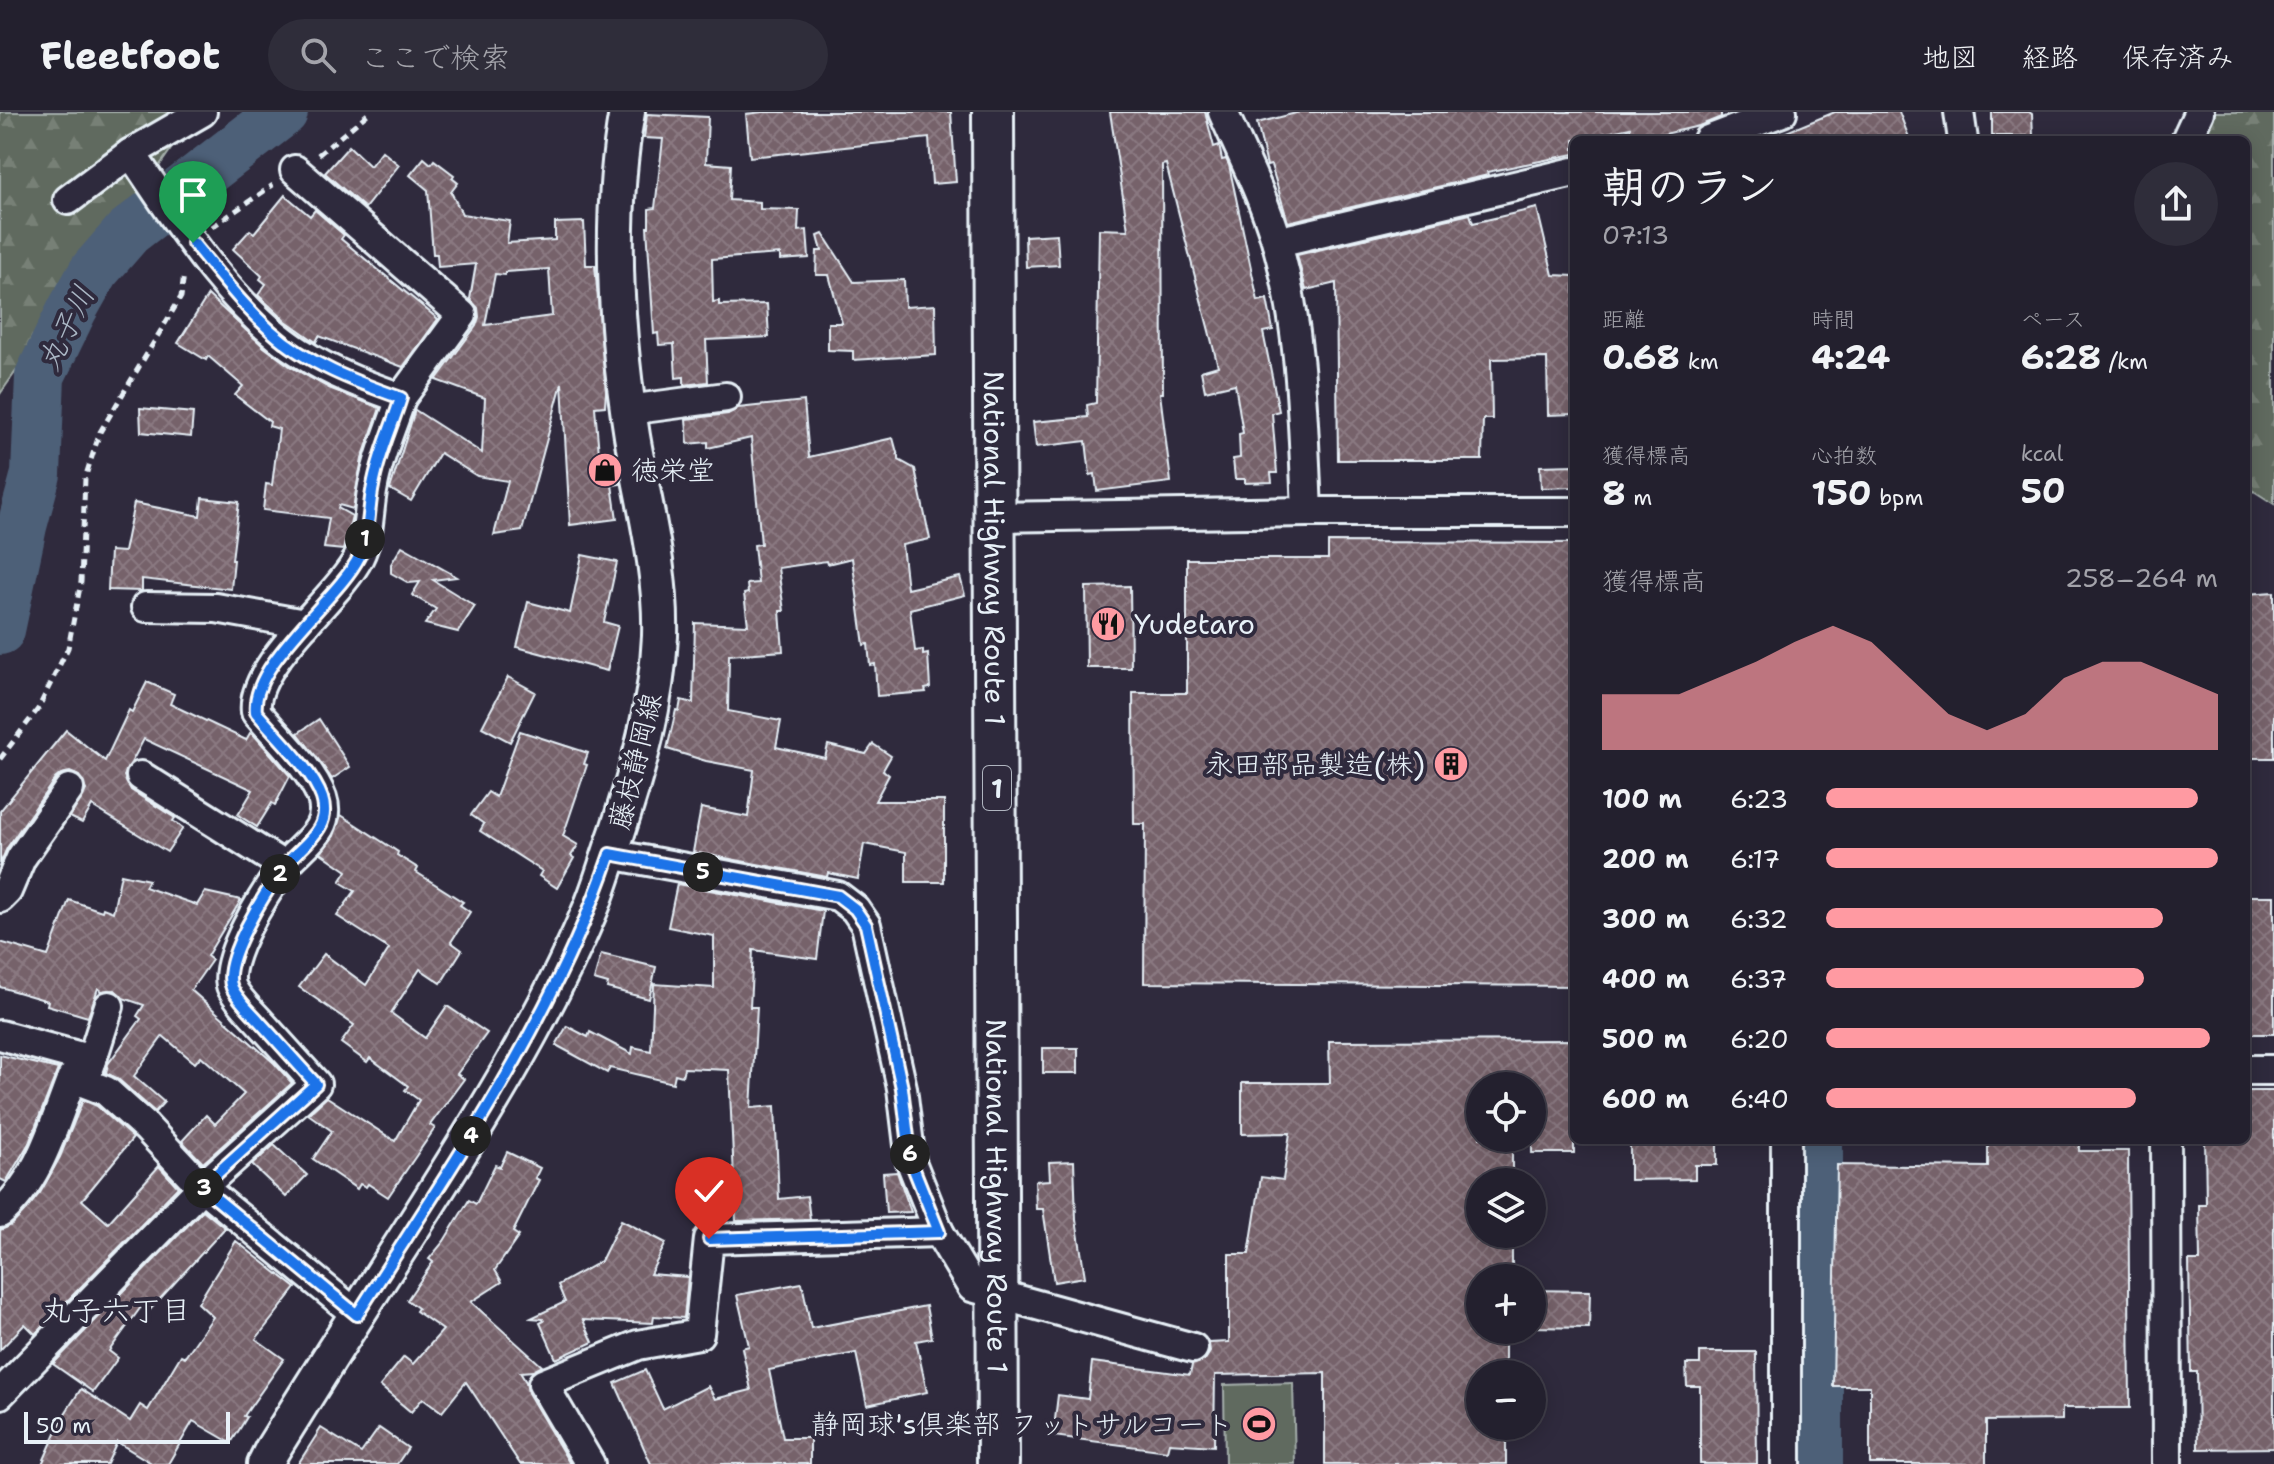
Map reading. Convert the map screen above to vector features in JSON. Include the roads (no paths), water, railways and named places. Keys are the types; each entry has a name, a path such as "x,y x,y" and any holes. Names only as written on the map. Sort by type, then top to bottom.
{"highway":[{"name":"National Highway Route 1","path":"993,112 998,1464"}],"main road":[{"name":"藤枝静岡線","path":"265,1464 469,1140 534,1029 592,906 633,784 655,687 660,635 657,585 628,410 617,302 615,223 620,154 627,112"}],"street":[{"path":"68,200 202,112"},
{"path":"1959,112 1962,136"},
{"path":"2188,136 2199,112"},
{"path":"1232,115 1277,242 1300,354 1307,512"},
{"path":"1719,136 1768,121"},
{"path":"133,157 189,239 271,332 302,354 360,383 401,398"},
{"path":"0,1394 202,1187 316,1084 245,1005 232,988 228,974 233,957 284,866 315,837 324,815 323,800 313,780 256,712 254,700 267,674 359,557 369,524 373,484 401,398 462,315 295,170"},
{"path":"1277,242 1570,173"},
{"path":"628,410 726,397"},
{"path":"996,517 1570,512"},
{"path":"146,607 216,608 305,624"},
{"path":"141,776 284,866"},
{"path":"0,898 7,891 21,858 69,789"},
{"path":"610,854 838,896 855,909 866,925 902,1088 911,1162 939,1232 972,1287 1193,1348"},
{"path":"88,1072 109,1006"},
{"path":"0,1035 88,1072 146,1127 202,1187 357,1315"},
{"path":"2250,1070 2274,1070"},
{"path":"0,1213 28,1181 46,1146 72,1078 88,1072"},
{"path":"1786,1144 1786,1464"},
{"path":"2166,1144 2167,1464"},
{"path":"590,1464 543,1384 638,1345 699,1334 709,1239 939,1232"}],"waterway":[{"name":"丸子川","path":"0,630 36,474 40,376 72,310 94,271 128,232 283,112"},
{"path":"1818,1144 1818,1464"}],"place":[{"name":"徳栄堂","path":"605,470"},
{"name":"Yudetaro","path":"1108,624"},
{"name":"永田部品製造(株)","path":"1451,764"},
{"name":"静岡球's倶楽部 フットサルコート","path":"1259,1424"}],"district":[{"name":"丸子六丁目","path":"116,1310"}]}
